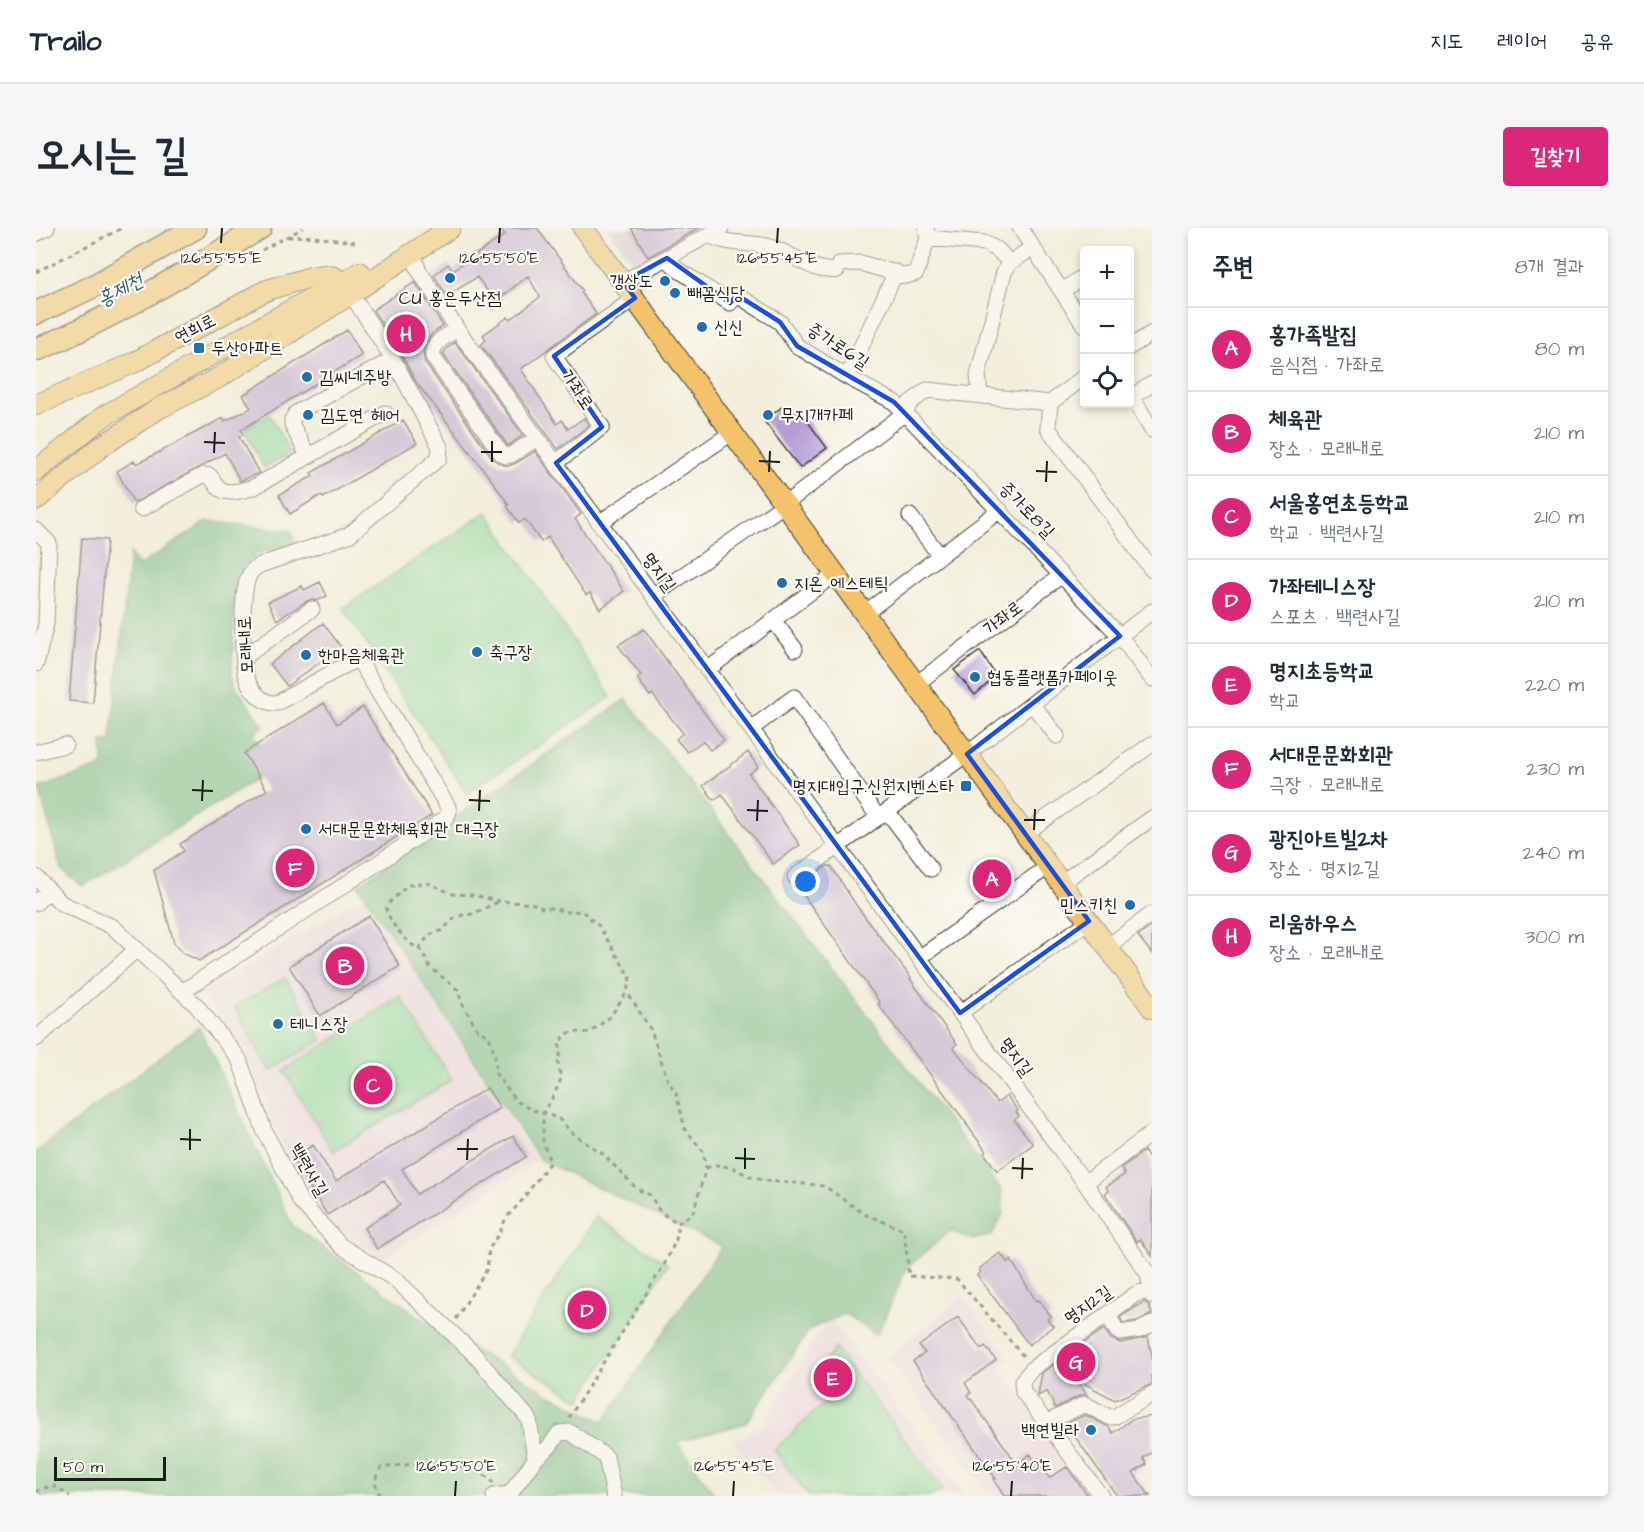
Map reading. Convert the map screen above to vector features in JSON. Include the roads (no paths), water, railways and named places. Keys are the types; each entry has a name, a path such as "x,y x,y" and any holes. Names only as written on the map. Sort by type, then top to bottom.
{"highway":[{"path":"36,313 92,287 195,228"},
{"path":"36,350 86,328 190,271 260,228"}],"main road":[{"path":"36,500 102,446 159,409 220,377 347,289 427,228"},
{"path":"36,471 104,416 279,317 347,289 450,228"},
{"path":"583,228 1152,1008"},
{"name":"연희로","path":"36,405 133,363 267,290 325,275 334,277 347,289"},
{"path":"267,290 279,293 284,299 284,309 279,317"}],"street":[{"path":"36,234 47,228"},
{"path":"1021,229 1080,319"},
{"path":"629,290 667,258 715,232 721,241 769,246 819,269 831,271 837,270 839,264 860,263 906,276 916,273 927,233 984,243 998,250 1010,263"},
{"path":"980,396 978,375 1004,272 1010,263 1033,248"},
{"name":"명지길","path":"413,252 418,269 457,329 1085,1183 1148,1274 1152,1291"},
{"name":"증가로6길","path":"667,258 677,269 730,303 738,295 780,322 796,346 894,402 905,413"},
{"path":"847,377 896,272"},
{"path":"1062,291 1080,279"},
{"name":"모래내로","path":"182,992 446,818 449,812 360,662 353,661 272,704 259,697 249,685 245,673 244,615 247,581 251,572 260,565 349,535 438,461 441,453 440,447 393,359 347,289"},
{"name":"가좌로","path":"556,464 602,427 554,356 629,290"},
{"path":"457,329 433,346 432,357 501,453 506,456 511,455 537,438"},
{"path":"1134,344 1152,333"},
{"path":"308,456 292,425 296,413 393,359"},
{"path":"653,596 785,504 905,413 910,403 927,390 1050,403 1080,380"},
{"path":"1134,394 1152,384"},
{"path":"1134,402 1152,430"},
{"path":"1050,403 1048,428 1152,570"},
{"path":"141,509 203,475 210,476 224,490 246,490 254,487 385,413"},
{"name":"증가로8길","path":"905,413 1120,636 1152,679"},
{"path":"599,523 732,432"},
{"path":"865,613 1000,510"},
{"path":"910,516 940,556"},
{"path":"36,530 49,543 46,624 36,661"},
{"path":"707,670 836,573"},
{"name":"가좌로","path":"916,684 1062,575"},
{"path":"244,657 312,609"},
{"path":"795,877 968,754 1152,611"},
{"path":"772,620 795,649"},
{"path":"751,729 794,698 883,814 931,869"},
{"path":"1032,704 1057,736"},
{"path":"1025,834 1152,744"},
{"path":"36,752 65,745"},
{"path":"1061,883 1152,818"},
{"path":"919,958 1049,866"},
{"name":"백련사길","path":"36,877 42,889 61,903 113,927 196,1005 239,1059 264,1130 300,1201 341,1246 396,1280 474,1354 529,1419 536,1459"},
{"path":"36,903 42,889"},
{"path":"1108,946 1152,914"},
{"path":"960,1013 1089,921"},
{"path":"36,1039 137,949"},
{"path":"1085,1183 1152,1134"},
{"name":"명지2길","path":"1048,1422 1022,1389 1023,1378 1136,1294 1152,1291"},
{"path":"1108,1315 1120,1333 1140,1330 1152,1324"},
{"path":"1101,1496 1048,1422 1085,1404 1109,1417 1114,1417 1152,1394"},
{"path":"503,1495 549,1447 559,1433 570,1432 606,1457 614,1496"}],"place":[{"name":"CU 홍은두산점","path":"450,278"},
{"name":"갱상도","path":"665,281"},
{"name":"빼꼼식당","path":"675,293"},
{"name":"신신","path":"702,327"},
{"name":"리움하우스","path":"406,334"},
{"name":"두산아파트","path":"199,348"},
{"name":"김씨네주방","path":"307,377"},
{"name":"김도연 헤어","path":"308,415"},
{"name":"무지개카페","path":"768,415"},
{"name":"지온 에스테틱","path":"782,583"},
{"name":"축구장","path":"477,652"},
{"name":"한마음체육관","path":"306,655"},
{"name":"협동플랫폼카페이웃","path":"975,677"},
{"name":"명지대입구.신원지벤스타","path":"966,786"},
{"name":"서대문문화체육회관 대극장","path":"306,829"},
{"name":"서대문문화회관","path":"295,868"},
{"name":"홍가족발집","path":"992,879"},
{"name":"민스키친","path":"1130,905"},
{"name":"체육관","path":"345,966"},
{"name":"테니스장","path":"278,1024"},
{"name":"서울홍연초등학교","path":"373,1085"},
{"name":"가좌테니스장","path":"587,1310"},
{"name":"광진아트빌2차","path":"1076,1362"},
{"name":"명지초등학교","path":"833,1378"},
{"name":"백연빌라","path":"1091,1430"}],"water label":[{"name":"홍제천","path":"120,290"}]}
